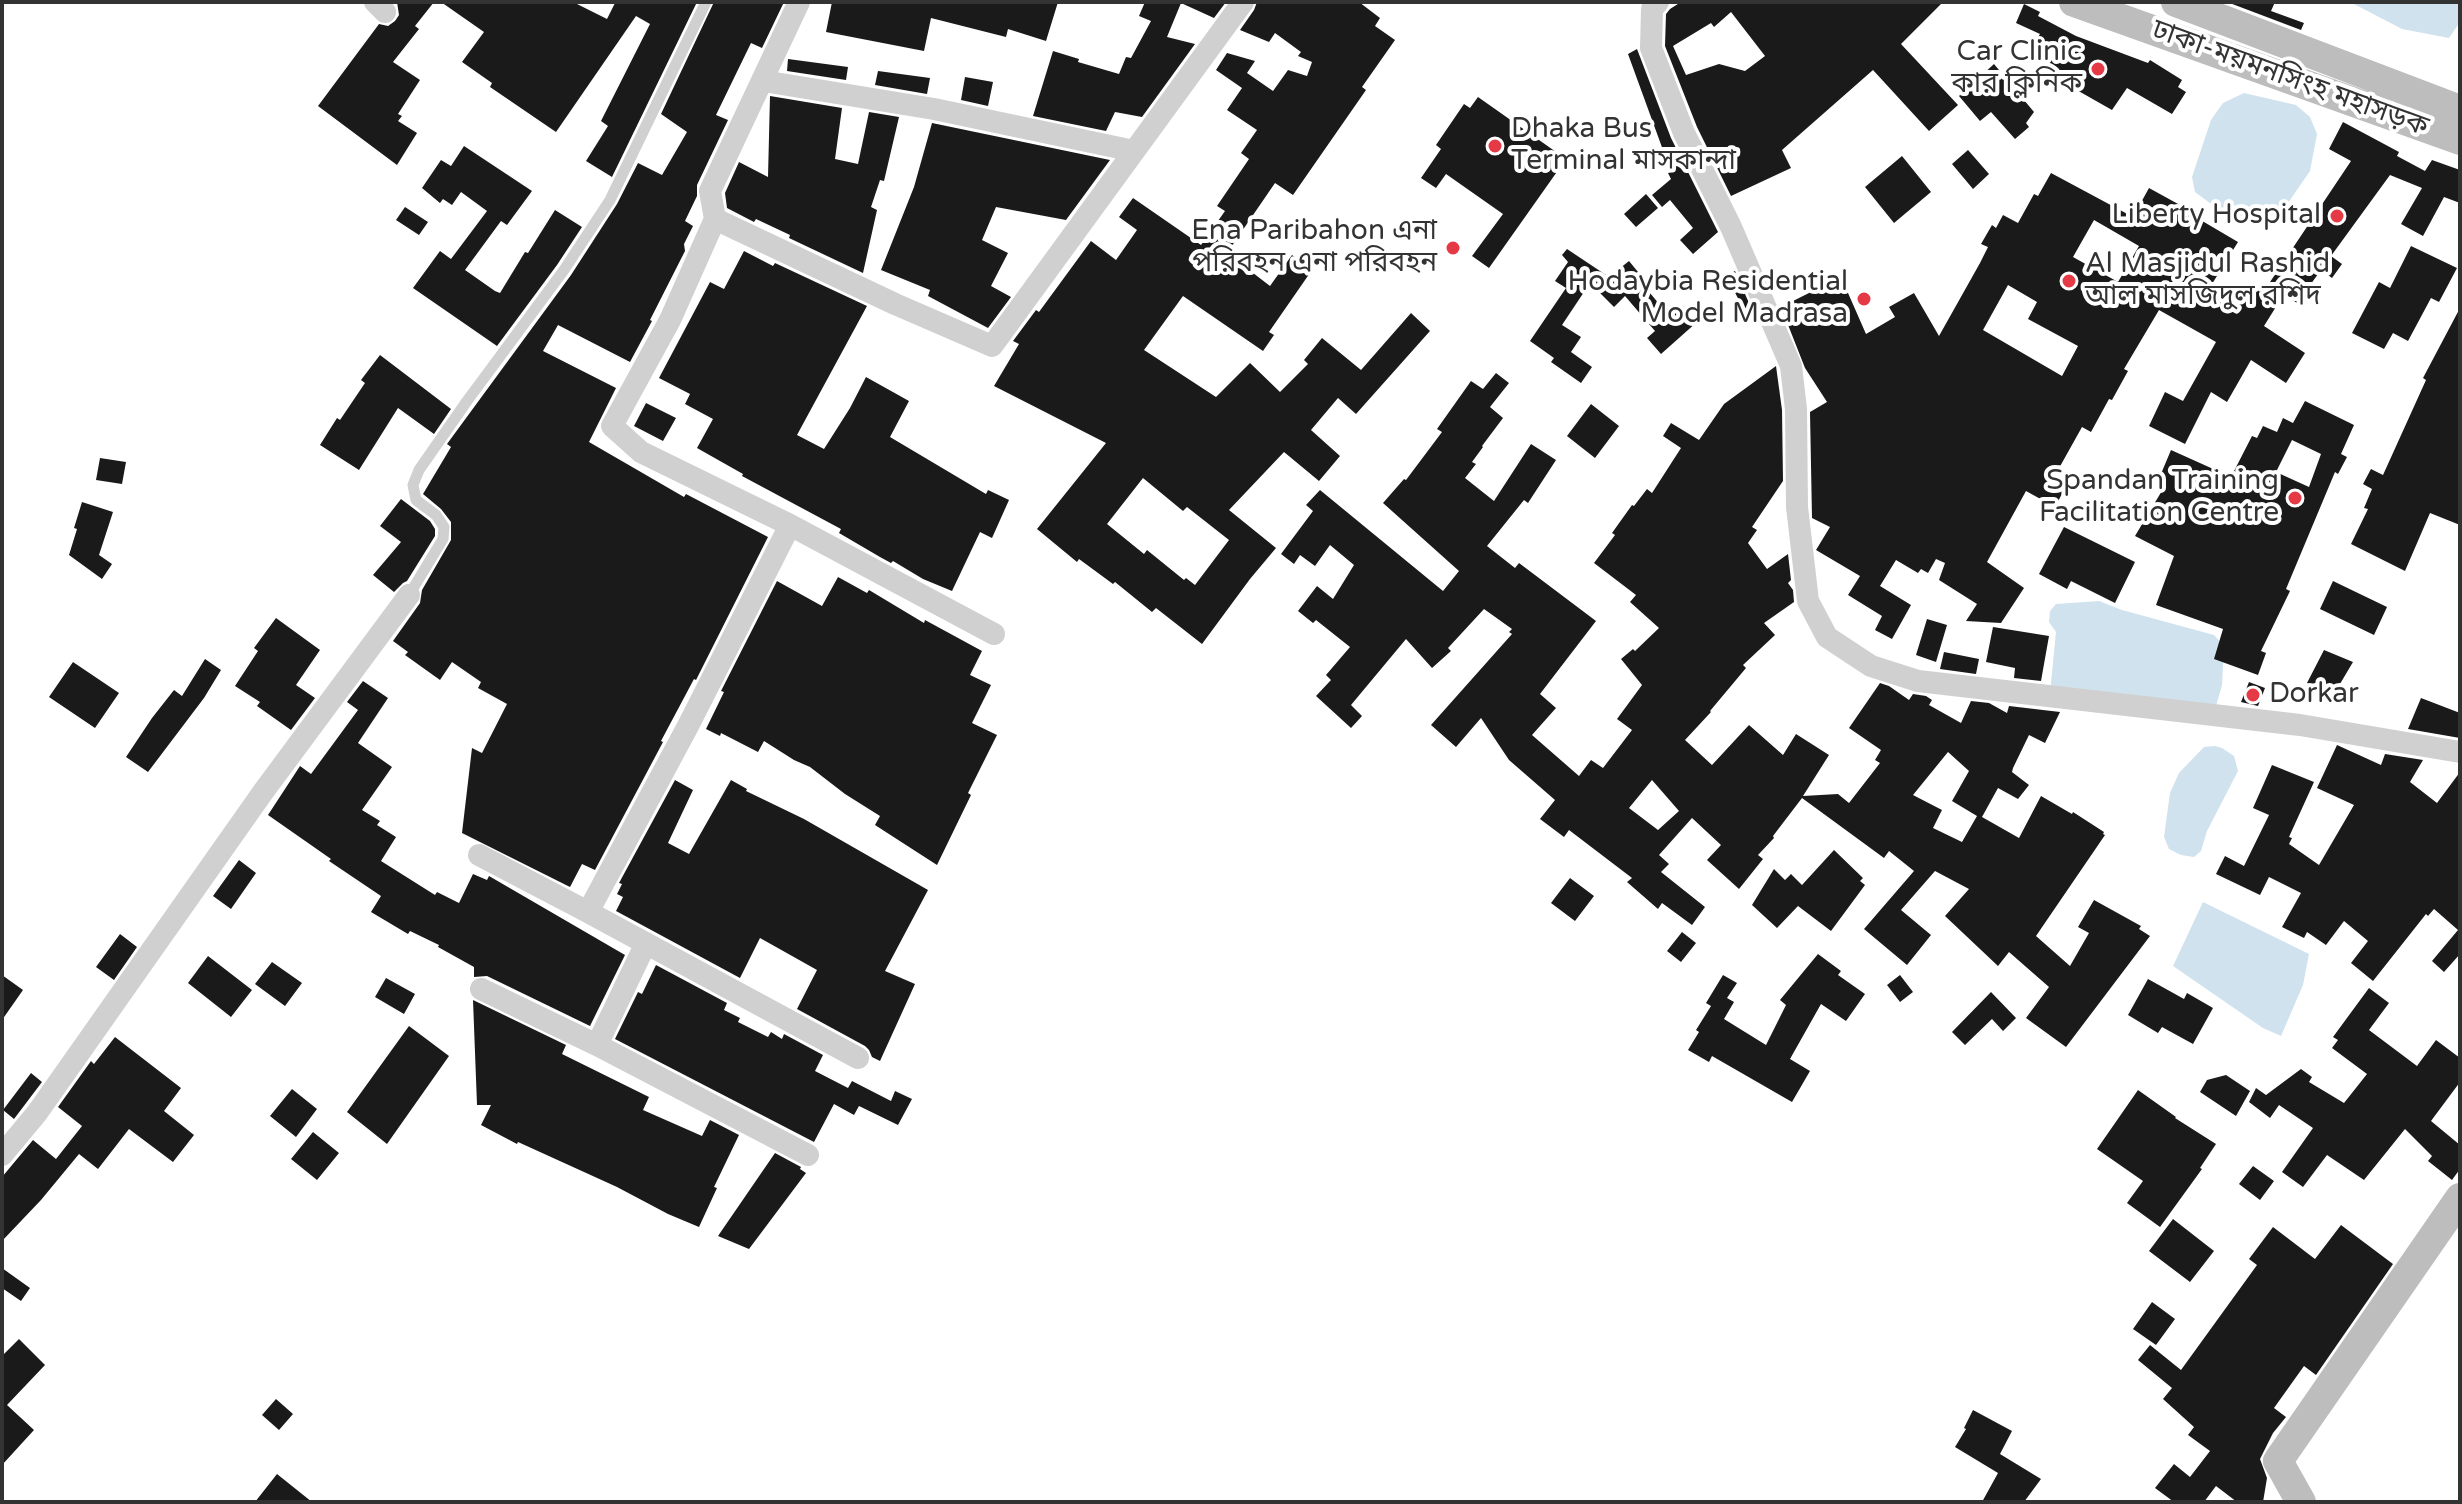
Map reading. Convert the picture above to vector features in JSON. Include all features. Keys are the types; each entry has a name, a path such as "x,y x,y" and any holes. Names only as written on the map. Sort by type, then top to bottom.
{"main road":[{"name":"ঢাকা-ময়মনসিংহ মহাসড়ক","path":"2074,2 2460,140"},
{"name":"ঢাকা-ময়মনসিংহ মহাসড়ক","path":"2176,2 2460,110"},
{"path":"2289,1496 2278,1461 2460,1198"}],"street":[{"path":"799,2 710,191 715,219 670,320 612,426 641,452 790,525 994,634"},
{"path":"715,219 992,346 1243,2"},
{"path":"1658,2 1652,9 1651,48 1684,133 1731,227 1791,366 1796,409 1797,507 1808,601 1827,637 1871,666 1918,681 2300,725 2460,752"},
{"path":"763,81 934,109 1134,151"},
{"path":"588,912 688,726 790,525"},
{"path":"2,1155 37,1113 263,792 409,595"},
{"path":"479,855 858,1058"},
{"path":"597,1045 646,943"},
{"path":"481,989 597,1045 808,1155"}],"lane":[{"path":"409,595 443,539 444,527 436,515 416,500 413,485 419,470 564,270 610,200 706,2"}],"water":[{"path":"2350,2 2460,2 2460,22 2449,38 2402,29"},
{"path":"2244,93 2296,105 2310,117 2317,134 2310,171 2288,203 2266,220 2242,220 2218,209 2195,192 2192,177 2211,120 2223,103"},
{"path":"2099,601 2214,635 2224,646 2222,685 2216,706 2050,693 2056,632 2049,622 2050,611 2056,604"},
{"path":"2215,746 2234,756 2238,771 2207,831 2201,851 2194,857 2181,855 2169,849 2164,837 2170,793 2179,773 2204,747"},
{"path":"2203,902 2309,954 2303,985 2281,1036 2263,1028 2173,966"}],"building":[{"path":"397,2 434,2 415,26 419,29 393,62 420,80 398,114 402,116 398,121 417,133 397,165 318,106 379,24 388,26 395,21 399,15"},
{"path":"441,2 573,2 607,19 613,2 697,2 612,177 586,161 608,126 601,121 650,24 636,16 556,132 490,87 492,83 462,62 484,32"},
{"path":"714,2 784,2 762,48 751,43 716,115 728,120 697,185 697,196 685,221 693,226 684,244 685,251 652,321 630,362 558,325 543,351 616,388 589,442 684,497 686,494 768,537 595,870 582,864 570,887 462,833 472,748 482,753 507,704 478,688 481,682 452,662 440,680 405,655 408,652 393,641 420,603 422,590 451,540 451,522 423,494 451,447 447,444 571,275 617,204 638,163 662,175 687,132 661,114"},
{"path":"832,2 1058,2 1046,41 1008,29 1006,37 931,18 924,51 826,32"},
{"path":"1145,2 1226,2 1214,18 1181,3 1167,37 1195,44 1142,117 1115,112 1106,131 1033,116 1053,51 1119,74 1126,57 1131,58 1151,21 1139,16"},
{"path":"1257,2 1359,2 1380,18 1375,26 1395,40 1362,87 1366,90 1293,195 1275,183 1227,253 1270,286 1292,255 1312,270 1269,332 1274,335 1263,351 1183,296 1144,350 1216,397 1250,363 1280,392 1308,364 1304,360 1322,338 1361,370 1411,313 1430,331 1356,414 1338,398 1311,430 1340,456 1319,481 1284,452 1229,510 1276,548 1202,644 1156,608 1152,612 1115,582 1113,584 1079,559 1077,562 1037,529 1106,443 994,386 1019,344 1013,341 1036,310 1039,312 1091,241 1116,260 1137,230 1119,217 1133,198 1201,245 1225,211 1217,206 1249,159 1241,153 1257,130 1227,110 1242,88 1216,70 1227,53 1255,61 1247,73 1273,91 1288,70 1307,76 1312,62 1298,56 1301,52 1275,33 1269,42 1240,30","holes":["1143,478 1183,511 1187,507 1229,540 1195,585 1186,578 1184,580 1147,550 1144,554 1107,524"]},
{"path":"1681,2 1943,2 1901,44 1958,105 1929,131 1873,70 1782,150 1791,168 1731,196 1697,127 1665,46 1666,14","holes":["1731,12 1765,56 1745,71 1719,64 1686,75 1673,46 1711,23 1714,27"]},
{"path":"2227,2 2275,2 2271,11 2304,23 2301,30"},
{"path":"2024,4 2040,12 2038,16 2076,36 2148,63 2150,60 2182,80 2178,87 2186,92 2172,114 2127,88 2112,110 2045,72 2049,67 2029,52 2040,34 2016,23"},
{"path":"1637,49 1671,138 1718,232 1693,254 1680,240 1693,228 1670,200 1662,207 1652,195 1671,179 1668,173 1671,172 1628,54"},
{"path":"788,59 848,67 846,80 787,71"},
{"path":"1994,64 2034,112 2026,123 2029,127 2015,139 1991,112 1980,121 1959,96"},
{"path":"878,71 930,78 927,94 875,85"},
{"path":"965,77 993,82 988,106 961,100"},
{"path":"770,96 842,108 835,159 858,164 869,112 899,117 884,181 880,180 871,207 877,210 863,273 789,238 790,235 727,208 725,193 739,162 768,177"},
{"path":"1478,97 1566,159 1489,268 1472,256 1503,214 1446,174 1436,188 1421,178 1441,149 1436,145 1464,104 1470,108"},
{"path":"2343,122 2399,152 2397,156 2425,171 2432,160 2460,170 2460,203 2444,197 2423,236 2401,224 2422,188 2390,175 2331,256 2342,264 2332,278 2321,270 2297,303 2284,294 2264,326 2305,353 2286,383 2251,360 2227,402 2211,392 2185,444 2149,426 2165,392 2183,401 2216,342 2159,310 2124,369 2128,371 2112,400 2109,399 2091,432 2082,427 2058,470 2071,477 2055,507 2026,491 1987,562 2024,588 2001,623 1966,621 1977,604 1939,580 1945,563 1936,559 1928,573 1921,569 1918,573 1896,560 1880,586 1911,605 1892,639 1875,630 1882,616 1848,595 1860,576 1816,550 1830,527 1812,518 1810,412 1827,402 1805,368 1781,307 1841,277 1866,334 1895,317 1889,307 1914,293 1939,336 1988,247 1981,244 1992,225 1996,228 2003,215 2018,223 2034,194 2038,196 2051,173 2133,217 2149,188 2238,242 2207,292 2235,309 2252,283 2264,291 2351,161 2329,149","holes":["2094,220 2139,246 2118,282 2073,257","2008,285 2037,302 2028,319 2078,346 2062,376 1983,330"]},
{"path":"932,123 1110,160 1066,220 996,207 982,240 1008,253 991,286 1011,297 988,328 928,296 930,290 881,270 914,187"},
{"path":"464,146 532,191 507,225 501,221 465,270 495,291 500,293 555,210 582,227 497,346 413,288 440,251 451,259 487,211 461,192 452,205 443,199 440,203 422,188 441,160 451,166"},
{"path":"1968,150 1989,174 1973,189 1952,164"},
{"path":"1902,156 1931,192 1894,223 1865,187"},
{"path":"1646,194 1658,208 1636,227 1624,214"},
{"path":"405,207 428,222 419,235 396,220"},
{"path":"2411,246 2457,268 2439,302 2431,298 2408,341 2393,333 2384,349 2352,333 2379,282 2390,288"},
{"path":"1567,249 1609,277 1629,261 1643,278 1640,281 1670,317 1683,306 1697,322 1661,354 1647,338 1655,331 1625,296 1614,307 1590,283 1562,325 1581,337 1571,352 1592,367 1581,383 1551,362 1554,358 1530,341 1566,288 1555,281 1568,262 1562,255"},
{"path":"744,251 867,306 797,435 824,449 866,377 909,401 890,437 986,494 988,490 1009,500 992,538 980,532 952,591 880,557 839,533 841,529 697,448 713,419 685,404 690,394 659,378 710,282 724,289"},
{"path":"1735,271 1752,310 1746,313 1726,276"},
{"path":"2460,308 2460,525 2430,513 2405,571 2351,544 2368,509 2364,508 2372,489 2363,484 2371,469 2383,475 2426,380 2423,378"},
{"path":"380,355 451,409 434,434 398,408 359,470 320,445 365,383 361,380"},
{"path":"1776,366 1782,410 1783,481 1752,527 1757,530 1748,543 1767,569 1788,554 1791,580 1788,583 1793,590 1794,602 1764,623 1775,635 1743,665 1746,668 1685,740 1712,765 1749,725 1783,755 1796,734 1829,755 1803,796 1838,794 1849,803 1880,763 1875,760 1881,750 1849,728 1880,683 1909,700 1913,694 1926,696 1932,700 1929,705 1961,723 1971,701 1989,703 2007,713 2009,706 2060,712 2045,743 2029,735 2013,768 2012,772 2029,785 2018,799 1998,788 1982,817 2019,838 2041,796 2104,832 2105,835 2036,936 2070,966 2089,933 2078,927 2094,900 2141,926 2139,929 2150,936 2066,1047 2026,1018 2049,987 2009,952 1998,966 1945,916 1969,889 1935,871 1901,910 1931,935 1907,965 1864,929 1914,871 1889,851 1884,858 1802,798 1758,855 1763,859 1739,889 1707,860 1721,845 1692,818 1659,855 1669,864 1661,872 1705,907 1692,925 1662,903 1658,909 1627,882 1632,878 1569,830 1564,837 1540,819 1555,800 1509,760 1481,718 1456,747 1431,725 1512,634 1509,632 1512,629 1484,609 1448,648 1451,651 1432,668 1406,639 1351,705 1362,716 1351,728 1316,696 1331,680 1326,675 1350,647 1316,620 1313,623 1298,611 1317,586 1333,599 1354,565 1330,545 1315,566 1300,555 1294,564 1281,554 1313,511 1306,505 1320,490 1443,591 1459,571 1383,503 1406,480 1442,432 1437,429 1471,381 1483,389 1496,373 1509,383 1490,407 1503,418 1482,446 1472,462 1476,464 1465,478 1494,501 1531,444 1556,460 1528,503 1524,500 1487,546 1515,568 1519,563 1596,621 1540,694 1556,708 1532,735 1579,776 1591,760 1603,768 1632,730 1617,719 1642,685 1621,659 1633,649 1635,651 1659,628 1630,602 1636,595 1594,563 1632,505 1647,489 1652,493 1681,448 1663,436 1671,423 1699,440 1724,404","holes":["1948,752 1969,771 1952,801 1977,816 1962,842 1933,828 1942,810 1913,795","1652,780 1679,811 1658,830 1629,808"]},
{"path":"2305,401 2354,425 2341,454 2347,457 2338,474 2335,472 2286,589 2290,591 2261,651 2266,653 2258,675 2214,659 2223,629 2156,605 2174,556 2135,536 2166,484 2158,481 2171,450 2231,477 2252,436 2257,438 2263,426 2277,432 2283,418 2293,423","holes":["2292,440 2321,454 2309,487 2276,472"]},
{"path":"646,403 676,418 663,441 634,426"},
{"path":"1591,404 1619,426 1595,458 1567,436"},
{"path":"100,458 126,462 122,484 96,480"},
{"path":"401,499 430,521 435,536 407,581 394,592 373,575 401,542 380,526"},
{"path":"82,502 113,512 99,555 112,564 102,579 69,555"},
{"path":"2064,527 2135,562 2115,603 2071,581 2067,589 2039,574"},
{"path":"838,577 867,593 869,590 924,623 925,620 982,651 970,675 991,685 972,723 997,735 937,865 875,825 880,816 810,767 764,741 758,752 721,733 720,736 706,729 724,692 721,691 777,581 822,606"},
{"path":"2333,581 2387,607 2374,635 2320,609"},
{"path":"276,618 320,650 296,685 315,698 291,730 257,706 260,702 235,686 258,651 254,648"},
{"path":"1927,619 1947,625 1936,662 1916,655"},
{"path":"1993,627 2049,636 2041,681 2014,678 2015,668 1986,662"},
{"path":"2324,650 2353,662 2334,694 2307,683"},
{"path":"1944,652 1979,659 1976,674 1940,669"},
{"path":"205,659 221,670 204,698 148,772 126,757 174,690 182,696"},
{"path":"73,662 119,693 95,728 49,697"},
{"path":"363,681 388,698 358,743 392,767 362,810 380,821 377,825 396,837 381,861 435,895 437,892 459,903 473,874 487,880 489,876 625,955 590,1026 487,976 474,977 474,967 439,945 410,931 408,934 371,912 381,896 268,815 300,766 311,774 358,710 347,702"},
{"name":"Dorkar","path":"2249,682 2265,688 2258,706 2241,702"},
{"path":"2421,698 2460,713 2460,738 2408,729"},
{"path":"2337,745 2381,765 2385,754 2423,760 2410,782 2437,803 2460,772 2460,954 2444,972 2432,961 2458,930 2434,909 2428,916 2426,914 2373,981 2351,963 2368,941 2344,921 2326,945 2307,932 2304,938 2282,927 2301,893 2269,877 2260,895 2216,874 2225,856 2244,866 2269,815 2253,808 2272,765 2314,782 2289,837 2292,838 2289,844 2319,865 2354,805 2317,788"},
{"path":"675,780 693,790 668,843 689,854 731,780 928,890 885,971 915,984 880,1061 872,1057 865,1046 797,1009 817,970 760,938 740,978 616,911 623,897 617,894 622,884 619,883"},
{"path":"1834,850 1863,878 1860,881 1865,885 1831,931 1798,906 1777,928 1752,905 1774,869 1785,880 1791,874 1802,885"},
{"path":"239,860 256,873 231,909 213,896"},
{"path":"1570,878 1594,896 1575,921 1551,903"},
{"path":"1682,932 1696,943 1681,962 1667,951"},
{"path":"120,934 137,947 114,980 96,967"},
{"path":"1818,954 1841,971 1838,975 1865,994 1846,1021 1821,1004 1790,1059 1810,1071 1792,1102 1712,1056 1709,1062 1688,1050 1711,1006 1706,1003 1723,975 1737,983 1727,998 1734,1002 1724,1019 1766,1045 1786,1005 1780,1000"},
{"path":"208,956 252,990 231,1017 188,983"},
{"path":"272,962 302,983 285,1006 255,984"},
{"path":"656,965 727,1003 724,1010 740,1018 738,1022 768,1037 771,1032 782,1039 784,1034 823,1055 815,1071 848,1088 852,1081 891,1101 895,1091 912,1099 898,1125 859,1106 854,1115 834,1104 814,1142 615,1039 638,992 642,994"},
{"path":"2,975 23,990 2,1020"},
{"path":"1900,975 1913,992 1900,1002 1887,985"},
{"path":"386,978 415,994 404,1014 375,997"},
{"path":"2148,979 2184,999 2187,993 2213,1008 2193,1044 2162,1027 2158,1033 2128,1015"},
{"path":"2369,988 2389,1003 2369,1030 2417,1066 2436,1040 2460,1058 2460,1082 2431,1121 2460,1145 2460,1169 2452,1180 2428,1161 2432,1156 2405,1129 2364,1180 2327,1155 2303,1187 2282,1172 2313,1128 2279,1105 2270,1118 2249,1102 2256,1088 2266,1095 2301,1069 2312,1077 2309,1082 2344,1103 2367,1074 2332,1048 2338,1040 2333,1037"},
{"path":"1991,992 2016,1018 2003,1031 1992,1019 1965,1045 1952,1032"},
{"path":"473,1000 566,1045 562,1054 649,1097 643,1110 702,1136 710,1120 739,1135 699,1227 481,1125 491,1105 477,1105"},
{"path":"409,1026 449,1056 387,1144 347,1112"},
{"path":"115,1037 181,1088 164,1111 194,1135 173,1162 129,1129 98,1169 79,1154 2,1241 2,1177 33,1140 56,1159 82,1126 58,1107 91,1061 94,1064"},
{"path":"31,1073 42,1082 14,1119 3,1110"},
{"path":"2226,1075 2250,1091 2236,1116 2200,1092 2207,1080"},
{"path":"292,1089 317,1109 296,1137 270,1116"},
{"path":"2138,1090 2216,1144 2160,1227 2127,1203 2143,1181 2097,1149"},
{"path":"313,1132 339,1153 317,1180 291,1159"},
{"path":"775,1153 806,1173 749,1249 718,1236"},
{"path":"2253,1166 2274,1181 2260,1200 2239,1184"},
{"path":"2173,1219 2214,1251 2190,1282 2149,1251"},
{"path":"2341,1225 2393,1264 2316,1375 2304,1366 2274,1408 2286,1417 2273,1433 2260,1459 2267,1478 2263,1502 2237,1502 2216,1486 2204,1502 2174,1502 2155,1488 2174,1464 2190,1477 2210,1451 2188,1435 2194,1427 2163,1399 2172,1388 2138,1360 2150,1345 2181,1370 2257,1265 2249,1259 2273,1227 2315,1259"},
{"path":"2,1268 30,1288 21,1301 2,1288"},
{"path":"2152,1302 2175,1319 2156,1345 2133,1329"},
{"path":"19,1339 45,1365 7,1405 34,1430 2,1465 2,1356"},
{"path":"276,1399 293,1414 279,1430 262,1415"},
{"path":"1973,1410 2012,1431 2000,1454 2041,1479 2024,1502 1982,1502 1998,1473 1955,1447"},
{"path":"277,1474 312,1502 255,1502"}],"place":[{"name":"Car Clinic কার ক্লিনিক","path":"2098,69"},
{"name":"Dhaka Bus Terminal মাসকান্দা","path":"1495,146"},
{"name":"Liberty Hospital","path":"2337,216"},
{"name":"Ena Paribahon এনা পরিবহন এনা পরিবহন","path":"1453,248"},
{"name":"Al Masjidul Rashid আল মাসজিদুল রশিদ","path":"2069,281"},
{"name":"Hodaybia Residential Model Madrasa","path":"1864,299"},
{"name":"Spandan Training Facilitation Centre","path":"2295,498"},
{"name":"Dorkar","path":"2253,695"}]}
